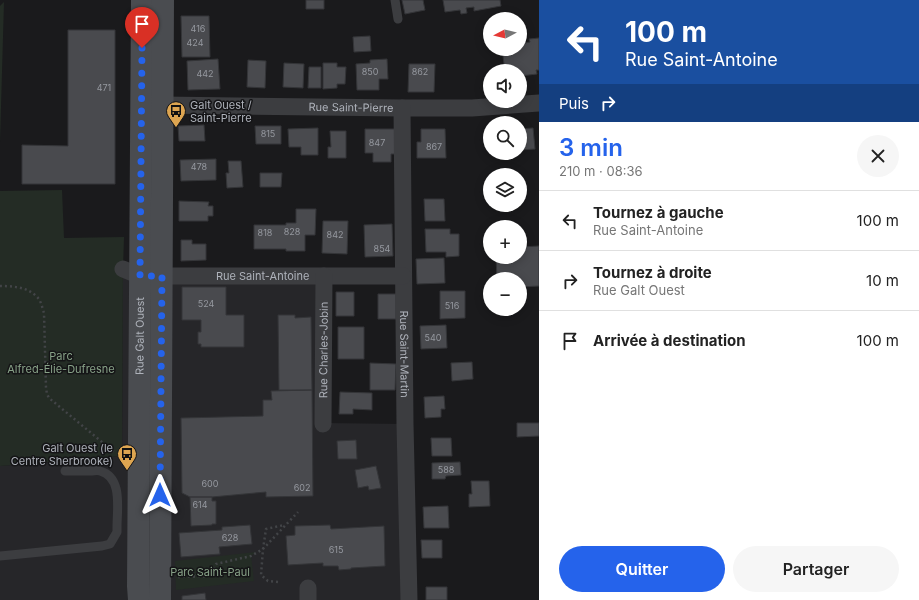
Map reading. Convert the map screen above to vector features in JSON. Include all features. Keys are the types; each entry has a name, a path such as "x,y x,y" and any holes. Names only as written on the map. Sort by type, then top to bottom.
{"main road":[{"name":"Rue Galt Ouest","path":"139,600 142,274 142,0"},
{"name":"Rue Galt Ouest","path":"160,600 142,274 162,104 163,0"}],"street":[{"name":"Rue Saint-Pierre","path":"162,104 472,108 539,103"},
{"name":"Rue Saint-Martin","path":"402,108 408,600"},
{"name":"Rue Saint-Antoine","path":"142,274 403,276"},
{"name":"Rue Charles-Jobin","path":"323,424 324,276"}],"lane":[{"path":"395,0 398,19"},
{"path":"0,556 110,544 117,532 117,491 112,479 100,471 65,471"}],"path":[{"path":"0,286 16,287 28,290 36,296 44,313 47,394 49,398 114,452"},
{"path":"200,577 189,570 175,577 200,577 210,576 216,564 250,556 263,550 298,512"},
{"path":"278,582 268,581 261,575 263,550 266,529 285,525"}],"shaded area":[{"path":"123,269 324,276 323,423 405,424 409,600 0,600 0,466 122,456"}],"green space":[{"path":"4,2 0,142 0,6"},
{"name":"Parc Alfred-Élie-Dufresne","path":"62,190 64,238 124,237 122,456 0,466 0,191"},
{"name":"Parc Saint-Paul","path":"256,552 251,556 254,581 176,590 175,561"}],"building":[{"path":"306,0 324,0 324,9 306,9"},
{"path":"402,0 423,0 425,10 405,14"},
{"path":"443,0 500,0 501,6 474,11 474,7 466,8 467,13 461,14 460,10 445,12"},
{"path":"181,16 209,16 210,57 182,57"},
{"path":"68,30 115,30 115,184 22,184 22,145 68,146"},
{"path":"370,36 371,51 354,52 353,37"},
{"path":"539,38 539,70 536,70 537,74 527,75 527,64 504,64 503,56 527,56 527,43 530,42 529,39"},
{"path":"218,59 220,89 188,90 187,61"},
{"path":"387,59 388,79 379,79 379,90 357,90 356,64 370,63 370,60"},
{"path":"248,60 266,61 265,88 247,87"},
{"path":"284,63 304,64 303,88 283,87"},
{"path":"323,63 337,63 337,67 346,67 345,84 337,84 337,88 323,89"},
{"path":"409,64 435,64 434,92 408,92"},
{"path":"309,67 321,67 321,88 308,88"},
{"path":"204,125 205,141 179,141 178,126"},
{"path":"255,126 281,126 281,144 256,144"},
{"path":"318,128 318,155 301,155 301,147 289,147 288,129"},
{"path":"527,128 533,128 535,149 527,150"},
{"path":"365,129 396,129 396,154 391,154 391,162 373,162 373,153 365,153"},
{"path":"421,129 445,129 446,158 417,158 417,142 421,142"},
{"path":"330,131 346,131 346,158 328,158 328,147 331,147"},
{"path":"216,159 216,180 181,181 180,160"},
{"path":"228,161 241,161 243,187 227,188 226,173 229,173"},
{"path":"260,173 282,173 281,187 260,187"},
{"path":"424,199 444,199 445,221 425,221"},
{"path":"179,201 209,202 208,206 213,206 213,216 208,216 208,221 179,221"},
{"path":"296,209 316,209 315,235 305,235 305,251 286,251 286,249 254,249 254,225 286,225 286,223 296,223"},
{"path":"323,221 348,221 347,254 322,253"},
{"path":"392,224 393,256 365,257 364,225"},
{"path":"425,229 450,229 450,234 459,234 459,256 446,257 446,252 426,252"},
{"path":"181,240 192,240 192,244 206,244 206,260 181,261"},
{"path":"539,246 539,286 527,287 527,272 497,272 496,264 527,264 527,247"},
{"path":"444,258 445,283 417,284 416,259"},
{"path":"182,287 226,287 226,315 244,315 244,347 201,347 201,344 198,344 198,332 201,332 201,320 182,320"},
{"path":"440,291 465,291 465,318 440,319"},
{"path":"336,292 354,292 354,316 336,316"},
{"path":"378,294 396,294 396,319 378,319"},
{"path":"278,315 295,315 295,318 311,317 312,390 279,390"},
{"path":"446,325 447,348 421,349 420,326"},
{"path":"338,327 364,327 364,359 338,359"},
{"path":"472,362 473,379 452,381 451,363"},
{"path":"370,363 396,364 395,390 370,390"},
{"path":"312,390 313,496 266,497 266,492 212,497 190,497 182,493 181,418 263,416 263,400 272,400 271,391"},
{"path":"340,392 372,393 372,410 353,409 353,414 339,414"},
{"path":"444,396 445,409 441,409 441,417 425,418 424,397"},
{"path":"517,423 539,423 539,436 517,437"},
{"path":"431,438 451,438 452,456 432,456"},
{"path":"356,440 357,459 338,459 337,441"},
{"path":"460,462 461,475 446,476 445,479 432,479 432,463"},
{"path":"376,466 381,488 369,490 368,486 358,488 355,470"},
{"path":"471,481 489,481 490,506 469,507 469,494 472,494"},
{"path":"190,497 212,497 212,501 216,501 216,524 191,526"},
{"path":"448,506 449,528 424,528 423,507"},
{"path":"250,525 252,544 219,547 220,554 181,557 179,533 222,530 222,527"},
{"path":"330,525 331,529 384,526 385,566 339,570 338,566 323,566 323,563 288,565 286,536 295,535 295,526"},
{"path":"421,540 442,540 442,558 422,558"},
{"path":"426,587 447,587 447,600 426,600"},
{"path":"205,593 206,600 182,600 182,596"}],"place":[{"name":"Galt Ouest / Saint-Pierre","path":"176,128"},
{"name":"Galt Ouest (le Centre Sherbrooke)","path":"127,471"}],"route":[{"path":"142,48 140,276 162,276 160,495"}]}
